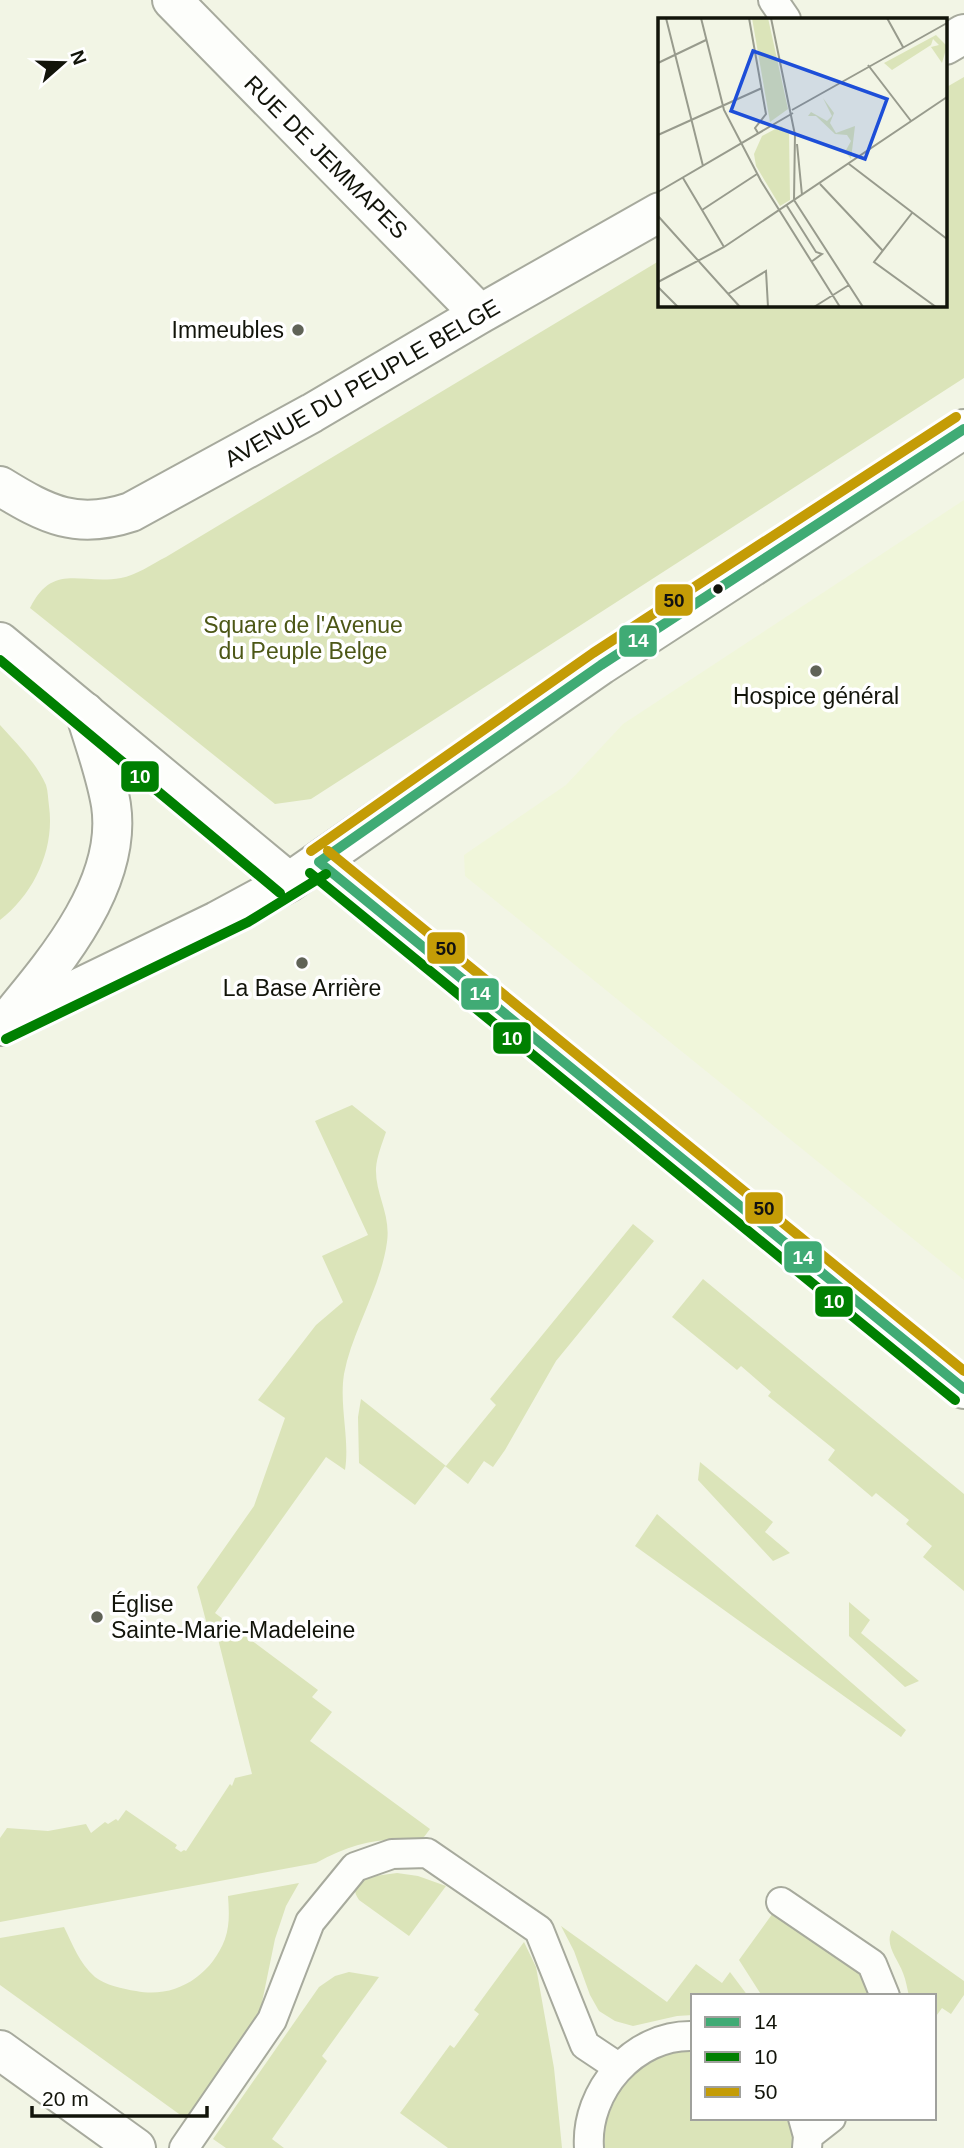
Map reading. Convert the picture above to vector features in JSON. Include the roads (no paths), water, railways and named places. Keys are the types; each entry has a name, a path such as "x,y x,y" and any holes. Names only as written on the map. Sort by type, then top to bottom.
{"street":[{"name":"RUE DE JEMMAPES","path":"172,0 480,314"},
{"path":"946,44 964,34"},
{"name":"AVENUE DU PEUPLE BELGE","path":"0,486 54,514 89,521 109,519 131,512 312,413 658,213"},
{"path":"2,1024 242,909 304,872 601,665 964,429"},
{"path":"0,642 85,712 304,872 964,1389"},
{"path":"2,1024 70,942 90,905 104,866 112,822 111,804 85,712"},
{"path":"0,2050 136,2148"}],"lane":[{"path":"773,0 785,18"},
{"path":"184,2148 272,2020 310,1922 355,1867 392,1854 427,1853 539,1930 585,2045 618,2067"},
{"path":"781,1902 872,1964 884,1994"},
{"path":"589,2148 588,2134 597,2098 618,2067 647,2046 682,2035 691,2036"},
{"path":"806,2134 828,2120"}],"place":[{"name":"Immeubles","path":"298,330"},
{"name":"Hospice général","path":"816,671"},
{"name":"La Base Arrière","path":"302,963"},
{"name":"Église Sainte-Marie-Madeleine","path":"97,1617"}],"park label":[{"name":"Square de l'Avenue du Peuple Belge","path":"303,638"}]}
